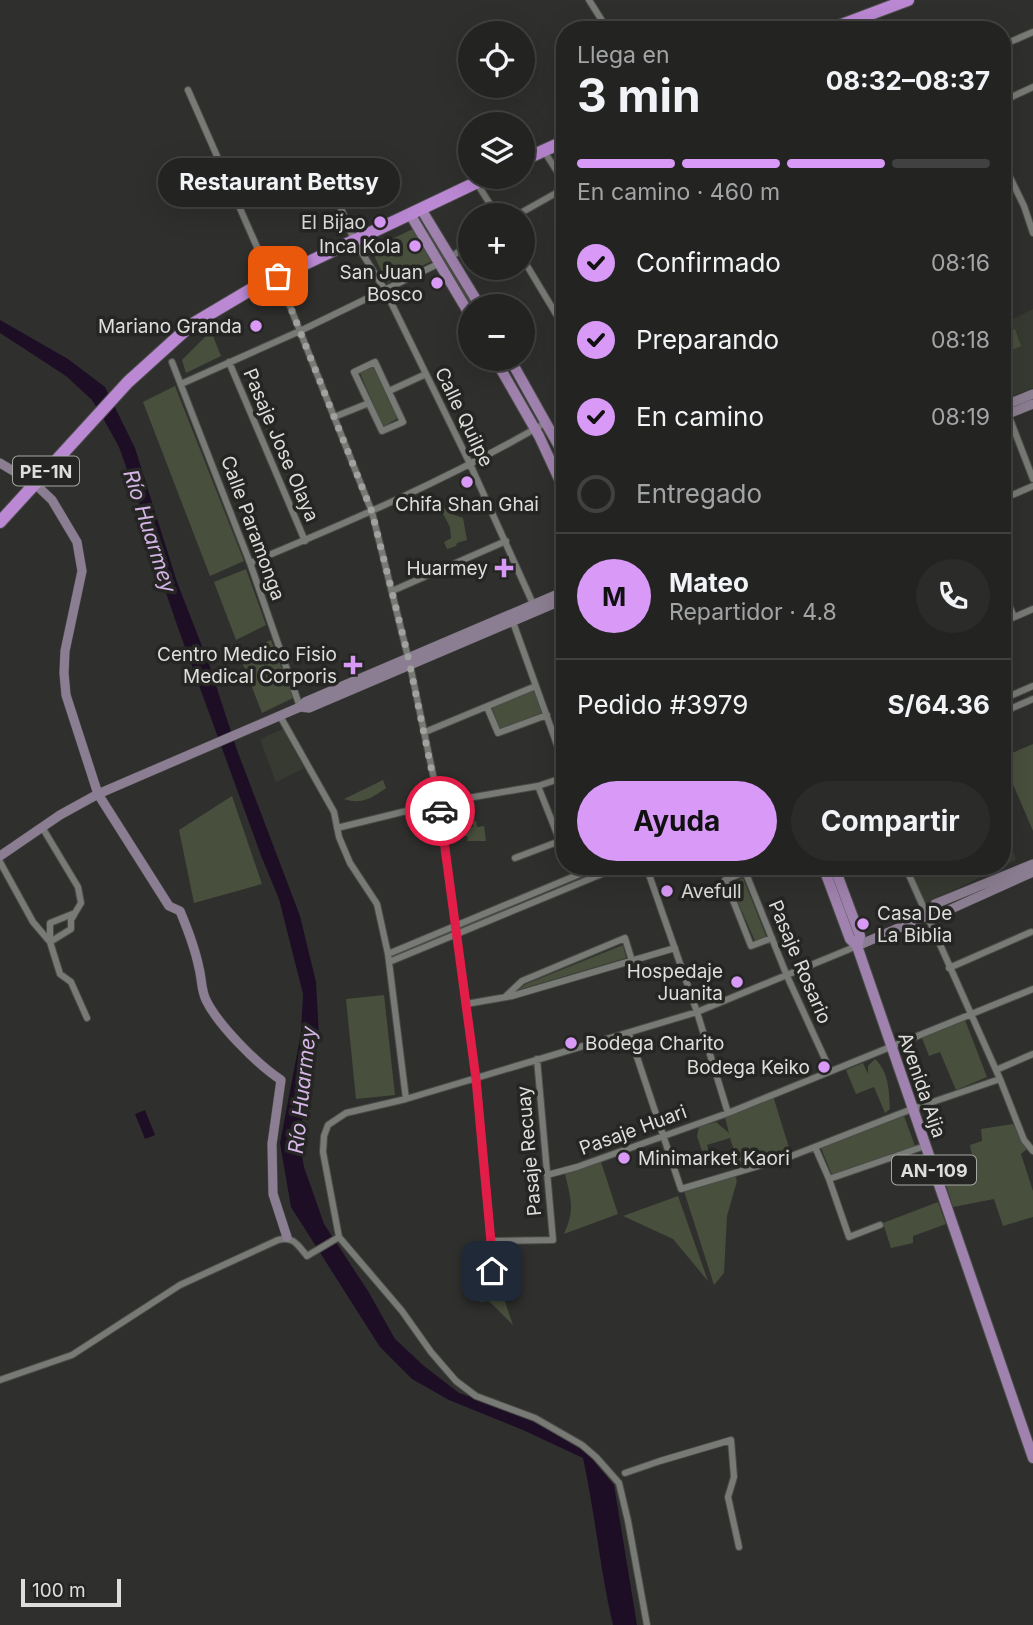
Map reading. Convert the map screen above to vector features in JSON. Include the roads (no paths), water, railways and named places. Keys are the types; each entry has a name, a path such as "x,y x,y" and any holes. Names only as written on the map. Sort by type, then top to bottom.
{"highway":[{"path":"865,21 908,0"},
{"path":"535,154 556,145"},
{"name":"PE-1N","path":"0,522 151,358 191,325 237,297 462,189"}],"main road":[{"path":"416,211 452,257 474,294"},
{"path":"416,211 458,294"},
{"path":"502,371 535,429 556,473"},
{"path":"517,371 556,442"},
{"name":"Avenida Aija","path":"827,875 850,939 857,946 1033,1458"},
{"name":"Avenida Aija","path":"837,875 860,936 857,946"}],"street":[{"path":"589,0 602,21"},
{"path":"1011,42 1033,32"},
{"path":"1011,97 1033,87"},
{"path":"188,90 300,331 372,512 409,660 439,803 476,1079 492,1271"},
{"path":"544,150 556,171"},
{"name":"Calle Quilpe","path":"239,202 323,164 354,240 385,290 470,464 535,608"},
{"path":"1011,179 1033,233"},
{"path":"535,204 556,191"},
{"path":"452,257 458,253"},
{"path":"181,384 300,331 440,263"},
{"path":"535,277 556,309"},
{"name":"Calle Paramonga","path":"172,362 250,563 300,707"},
{"name":"Pasaje Jose Olaya","path":"229,362 305,541"},
{"path":"375,362 389,391 403,422 382,431 354,372 375,362"},
{"path":"389,391 426,374"},
{"path":"1011,405 1033,394"},
{"path":"334,417 369,403"},
{"path":"1011,408 1033,404"},
{"path":"250,563 372,512 470,464 545,423"},
{"path":"1011,426 1033,479"},
{"path":"0,463 34,484 52,500 77,542 82,571 65,651 64,673 66,695 98,794 169,905 180,911 195,951 206,1002 250,1055 281,1080 272,1144 272,1181 273,1194 287,1237"},
{"path":"1011,496 1033,486"},
{"path":"392,591 506,541"},
{"path":"409,660 513,622 556,596"},
{"path":"0,856 98,794 300,707 310,708 409,660 556,602"},
{"path":"1011,618 1033,609"},
{"path":"1011,610 1014,617"},
{"path":"513,622 556,742"},
{"path":"425,732 537,686"},
{"path":"1011,696 1033,687"},
{"path":"1011,709 1033,699"},
{"path":"487,707 498,733 547,716"},
{"path":"280,716 334,812 338,837 350,863 377,904 388,958 406,1099"},
{"path":"337,828 439,803 538,786 556,780"},
{"path":"538,786 556,831"},
{"path":"42,827 78,887 81,903 71,920 71,929 50,942"},
{"path":"515,858 556,843"},
{"path":"0,862 33,922 50,942"},
{"path":"1011,873 1033,864"},
{"path":"647,1625 628,1521 617,1480 582,1445 535,1418 476,1396 456,1381 340,1237 323,1152 328,1125 346,1113 476,1079 697,1012 926,916 940,914 1033,872"},
{"path":"388,958 598,875"},
{"path":"649,875 729,1113"},
{"path":"734,875 725,880 751,946 772,938"},
{"name":"Pasaje Rosario","path":"746,875 787,976 830,1070"},
{"path":"909,875 1000,1079 1024,1140 1033,1151"},
{"path":"926,916 935,904 1006,875"},
{"path":"456,930 575,876"},
{"path":"75,912 50,923 50,942 60,974 71,982 87,1018"},
{"path":"949,968 1031,932"},
{"path":"505,997 522,981 625,938 632,961"},
{"path":"466,1004 505,997 675,948"},
{"name":"Pasaje Huari","path":"547,1175 577,1167 729,1113 1033,989"},
{"path":"629,1033 681,1189 789,1157 912,1109 1000,1079"},
{"path":"996,1070 1033,1054"},
{"name":"Pasaje Recuay","path":"490,1241 553,1240 537,1059"},
{"path":"829,1179 925,1146"},
{"path":"815,1147 849,1237 880,1225"},
{"path":"0,1380 72,1355 180,1285 287,1237 294,1240 307,1256 340,1237"},
{"path":"625,1473 731,1440 734,1477 728,1497 739,1547"}],"water":[{"name":"Río Huarmey","path":"0,320 68,359 105,387 135,448 177,582 300,916 316,982 319,1035 302,1121 300,1145 304,1167 324,1224 368,1291 395,1339 424,1366 459,1393 526,1416 582,1447 614,1485 637,1625 613,1625 583,1458 449,1400 412,1379 380,1347 291,1207 280,1143 301,1033 303,994 279,899 177,625 155,548 119,447 92,400 66,376 0,333"},
{"path":"145,1110 155,1135 145,1139 135,1114"}],"place":[{"name":"El Bijao","path":"380,222"},
{"name":"Inca Kola","path":"415,246"},
{"name":"Restaurant Bettsy","path":"278,276"},
{"name":"San Juan Bosco","path":"437,283"},
{"name":"Mariano Granda","path":"256,326"},
{"name":"Chifa Shan Ghai","path":"467,482"},
{"name":"Huarmey","path":"504,568"},
{"name":"Centro Medico Fisio Medical Corporis","path":"353,665"},
{"name":"Avefull","path":"667,891"},
{"name":"Casa De La Biblia","path":"863,924"},
{"name":"Hospedaje Juanita","path":"737,982"},
{"name":"Bodega Charito","path":"571,1043"},
{"name":"Bodega Keiko","path":"824,1067"},
{"name":"Minimarket Kaori","path":"624,1158"}]}
